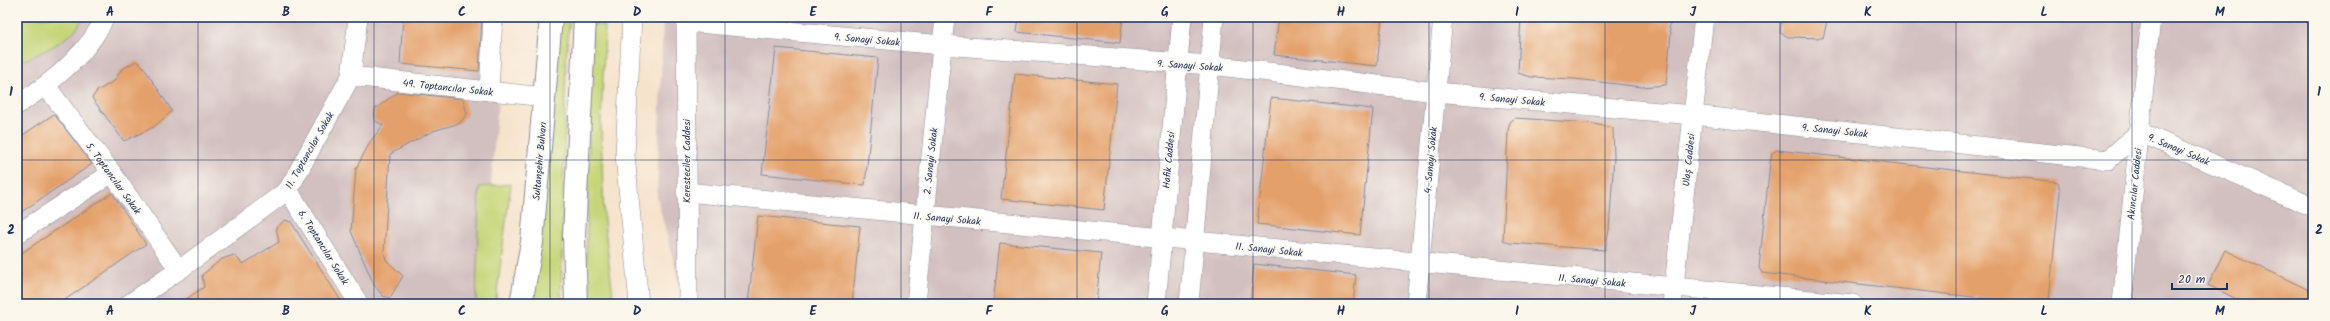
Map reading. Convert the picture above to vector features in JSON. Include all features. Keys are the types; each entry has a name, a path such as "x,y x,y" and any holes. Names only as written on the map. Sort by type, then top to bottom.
{"highway":[{"name":"Sultanşehir Bulvarı","path":"521,304 532,242 551,17"},
{"path":"576,304 574,236 585,17"}],"street":[{"path":"20,98 46,86 97,35 105,17"},
{"name":"11. Toptancılar Sokak","path":"129,304 179,270 288,190 351,76 358,17"},
{"path":"489,91 493,17"},
{"path":"632,17 626,155 639,304"},
{"name":"2. Sanayi Sokak","path":"916,304 945,17"},
{"name":"Hafik Caddesi","path":"1156,304 1160,236 1182,17"},
{"path":"1189,304 1214,17"},
{"name":"4. Sanayi Sokak","path":"1416,304 1443,17"},
{"name":"Ulaş Caddesi","path":"1673,296 1704,17"},
{"name":"Akıncılar Caddesi","path":"2122,304 2150,17"},
{"name":"9. Sanayi Sokak","path":"686,19 942,46 1177,64 1210,65 1436,92 1693,115 2108,160 2139,132 2313,207"},
{"name":"Keresteciler Caddesi","path":"686,19 686,192 688,304"},
{"name":"49. Toptancılar Sokak","path":"351,76 544,97"},
{"name":"5. Toptancılar Sokak","path":"46,86 112,173 179,270"},
{"path":"17,234 112,173"},
{"name":"6. Toptancılar Sokak","path":"288,190 359,304"},
{"name":"11. Sanayi Sokak","path":"686,192 925,216 1160,236 1194,242 1420,264 1673,296 1853,304"}],"shaded area":[{"path":"17,17 505,17 481,304 17,304"},
{"path":"663,17 2313,17 2313,304 685,304 657,197"}],"green space":[{"path":"17,17 83,17 76,29 56,45 39,54 17,62"},
{"path":"559,17 570,17 566,59 561,304 528,304"},
{"path":"592,24 605,26 601,126 604,221 614,304 585,304"},
{"path":"511,184 495,304 476,304 479,187"}],"building":[{"path":"403,17 482,17 479,71 400,64"},
{"path":"1019,17 1123,17 1120,43 1017,32"},
{"path":"1279,17 1382,17 1377,66 1274,55"},
{"path":"1521,17 1554,20 1554,17 1671,17 1669,27 1671,33 1666,85 1642,87 1575,79 1531,77 1518,73"},
{"path":"1782,17 1828,17 1823,38 1789,37 1780,33"},
{"path":"776,48 878,58 865,185 762,174"},
{"path":"136,61 142,65 172,111 154,127 124,141 92,98 97,91 114,81 121,70"},
{"path":"1015,74 1117,84 1104,210 1001,199"},
{"path":"398,92 463,99 467,114 460,123 433,131 390,154 384,252 386,260 403,276 390,298 383,296 374,285 351,231 356,169 370,142 383,125 374,120 375,109"},
{"path":"1271,98 1373,109 1360,235 1257,224"},
{"path":"54,114 92,164 17,215 17,139"},
{"path":"1515,118 1589,123 1613,128 1614,157 1609,230 1605,250 1509,243 1503,240 1508,131 1510,122"},
{"path":"1777,150 2058,182 2060,191 2049,300 2045,304 2035,304 1762,273 1759,268 1770,163 1772,153"},
{"path":"112,193 146,244 59,304 17,304 17,256"},
{"path":"758,216 860,226 852,304 748,304"},
{"path":"285,220 291,222 343,304 179,304 204,287 202,275 222,259 234,255 243,264 279,242 276,228"},
{"path":"1000,243 1101,253 1096,304 993,304"},
{"path":"2225,250 2313,292 2310,304 2247,304 2208,285"},
{"path":"1254,264 1356,275 1353,304 1250,304"}]}
